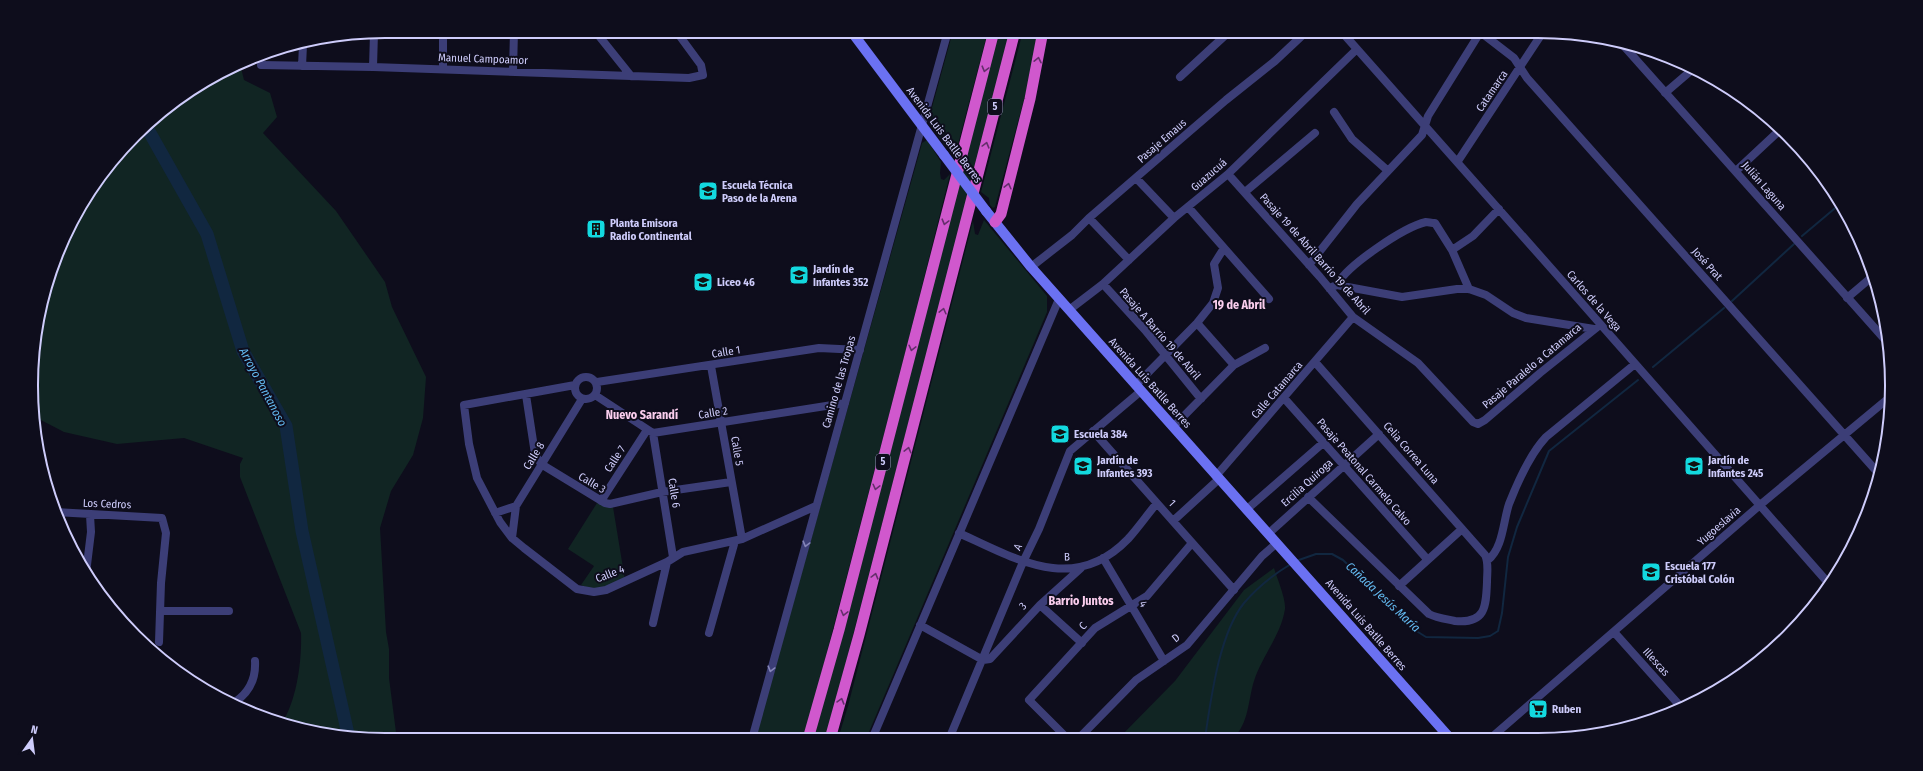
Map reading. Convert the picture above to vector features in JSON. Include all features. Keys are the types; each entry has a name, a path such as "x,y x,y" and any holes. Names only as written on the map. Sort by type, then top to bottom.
{"highway":[{"name":"5","path":"810,733 840,630 992,38"},
{"name":"5","path":"832,733 865,612 1013,38"},
{"path":"995,222 1001,214 1024,122 1041,38"}],"main road":[{"name":"Avenida Luis Batlle Berres","path":"856,38 986,211 1031,267 1445,733"}],"street":[{"path":"443,38 443,69"},
{"path":"513,71 514,38"},
{"path":"601,38 631,76"},
{"name":"Manuel Campoamor","path":"261,65 513,71 690,78 704,74 701,66 681,38"},
{"name":"Camino de las Tropas","path":"754,733 946,38"},
{"path":"1180,77 1222,38"},
{"name":"Pasaje Emaus","path":"1031,267 1072,235 1089,218 1226,100 1275,61 1300,38"},
{"name":"Carlos de la Vega","path":"1347,38 1458,161 1597,327 1635,364 1825,580"},
{"path":"1309,265 1353,208 1387,170 1394,165 1422,135 1428,116 1476,38"},
{"name":"José Prat","path":"1489,38 1514,58 1527,78 1874,469"},
{"name":"Catamarca","path":"1458,161 1521,68 1539,38"},
{"path":"373,67 374,39"},
{"path":"302,66 303,48"},
{"name":"Guazucuá","path":"1069,310 1103,284 1174,218 1228,174 1357,49"},
{"name":"Julián Laguna","path":"1627,50 1881,336"},
{"path":"1665,93 1689,73"},
{"path":"1334,112 1352,139 1387,170"},
{"path":"1245,192 1315,133"},
{"path":"1736,171 1776,133"},
{"name":"Pasaje 19 de Abril Barrio 19 de Abril","path":"1228,174 1309,265 1333,287 1353,317 1418,363 1464,413 1473,422 1478,424"},
{"path":"1136,178 1174,218"},
{"path":"1188,207 1269,299"},
{"path":"1452,250 1473,236 1499,209"},
{"path":"1089,218 1129,260"},
{"path":"1333,287 1352,266 1382,244 1426,222 1435,223 1452,250 1469,290"},
{"name":"A","path":"952,733 1023,562 1039,529 1070,451 1139,388 1165,354 1197,323 1213,303 1217,293 1214,264 1224,248"},
{"path":"1847,298 1869,280"},
{"name":"Pasaje A Barrio 19 de Abril","path":"1103,284 1165,354 1201,399"},
{"path":"1333,287 1402,297 1457,289 1469,290 1486,295 1513,313 1526,318 1597,327"},
{"path":"875,733 1059,299"},
{"name":"Calle Catamarca","path":"1173,521 1218,478 1353,317"},
{"path":"1197,323 1234,365"},
{"name":"Pasaje Paralelo a Catamarca","path":"1478,424 1485,420 1597,327"},
{"name":"Calle 1","path":"597,382 711,366 819,348 860,350"},
{"path":"1173,427 1234,365 1251,354 1265,348"},
{"name":"Celia Correa Luna","path":"1315,362 1488,560"},
{"path":"1308,497 1429,614 1435,617 1470,621 1482,613 1486,604 1488,560 1496,553 1510,503 1536,448 1546,437 1635,364"},
{"name":"Calle 5","path":"709,633 738,540 731,482 711,366"},
{"path":"588,377 597,382 595,395 588,399 582,399 576,392 575,385 579,379 588,377"},
{"path":"541,464 535,454 526,395 575,385"},
{"name":"Calle 4","path":"526,395 464,405 469,444 477,478 505,531 577,589 585,592 606,590 683,552 738,540 816,506"},
{"path":"595,395 650,431"},
{"name":"Pasaje Peatonal Carmelo Calvo","path":"1284,398 1427,559"},
{"name":"Calle 8","path":"516,506 582,399"},
{"name":"Yugoeslavia","path":"1497,733 1760,505 1884,402"},
{"name":"Calle 2","path":"650,431 721,423 845,403"},
{"name":"1","path":"1093,430 1234,590"},
{"name":"Calle 6","path":"650,431 662,492 670,559 653,623"},
{"name":"Calle 7","path":"601,500 650,431"},
{"name":"Ercilia Quiroga","path":"1268,534 1379,434"},
{"path":"1246,510 1324,443"},
{"name":"Calle 3","path":"541,464 610,504 662,492 731,482"},
{"name":"B","path":"959,533 1023,562 1050,568 1081,568 1103,558 1128,539 1157,503"},
{"path":"495,513 516,506 512,538"},
{"name":"Los Cedros","path":"62,513 90,515 158,516 164,521 166,533 160,611"},
{"path":"87,563 91,532 90,515"},
{"path":"1399,586 1427,559 1462,529"},
{"name":"C","path":"1062,733 1029,700 1095,628 1132,607 1147,596 1192,542"},
{"name":"D","path":"1084,733 1136,680 1187,645 1262,556 1277,543"},
{"name":"4","path":"1103,558 1164,661"},
{"name":"3","path":"983,660 990,659 1040,605 1081,568"},
{"path":"1040,605 1082,643"},
{"path":"159,642 160,611 228,611"},
{"path":"920,625 983,660"},
{"name":"Illescas","path":"1614,632 1678,703"},
{"path":"238,700 251,687 256,671 255,661"}],"green space":[{"path":"951,38 986,38 957,148 954,141 946,147 928,122"},
{"path":"997,38 1009,38 827,733 815,733"},
{"path":"1021,38 1037,38 1027,88 995,207 993,208 990,205 989,198 981,192"},
{"path":"241,70 244,80 270,93 277,117 263,133 336,211 385,282 392,307 426,377 423,418 413,455 391,491 380,528 386,632 389,649 389,678 396,733 340,730 285,718 298,680 301,655 301,633 240,477 240,464 243,458 184,438 117,444 64,432 40,420 38,386 39,363 41,340 50,296 56,274 74,232 97,192 110,174 124,156 156,124 192,97"},
{"path":"927,140 941,162 941,179 944,180 950,174 907,346 806,733 757,733 922,143"},
{"path":"984,220 1047,296 1047,312 869,733 840,733 973,221 975,234 978,235"},
{"path":"597,503 608,507 613,507 625,580 603,587 592,588 581,585 594,566 568,549"},
{"path":"1274,568 1283,594 1285,609 1276,637 1257,672 1245,719 1237,733 1124,733 1175,681 1244,590"}],"waterway":[{"name":"Arroyo Pantanoso","path":"149,131 207,234 243,351 286,426 302,531 347,731"},
{"name":"Cañada Jesús María","path":"1802,236 1835,208"},
{"name":"Cañada Jesús María","path":"1732,301 1794,244"},
{"name":"Cañada Jesús María","path":"1653,367 1724,308"},
{"name":"Cañada Jesús María","path":"1296,561 1316,554 1332,554 1343,560 1418,632 1426,637 1478,638 1490,636 1498,631 1502,613 1508,557 1517,527 1549,451 1638,380"},
{"name":"Cañada Jesús María","path":"1206,733 1217,668 1222,649 1235,616 1254,592 1291,564"}],"place":[{"name":"Escuela Técnica Paso de la Arena","path":"708,191"},
{"name":"Planta Emisora Radio Continental","path":"596,229"},
{"name":"Jardín de Infantes 352","path":"799,275"},
{"name":"Liceo 46","path":"703,282"},
{"name":"Escuela 384","path":"1060,434"},
{"name":"Jardín de Infantes 393","path":"1083,466"},
{"name":"Jardín de Infantes 245","path":"1694,466"},
{"name":"Escuela 177 Cristóbal Colón","path":"1651,572"},
{"name":"Ruben","path":"1538,709"}],"district":[{"name":"19 de Abril","path":"1239,305"},
{"name":"Nuevo Sarandí","path":"642,415"},
{"name":"Barrio Juntos","path":"1081,601"}]}
